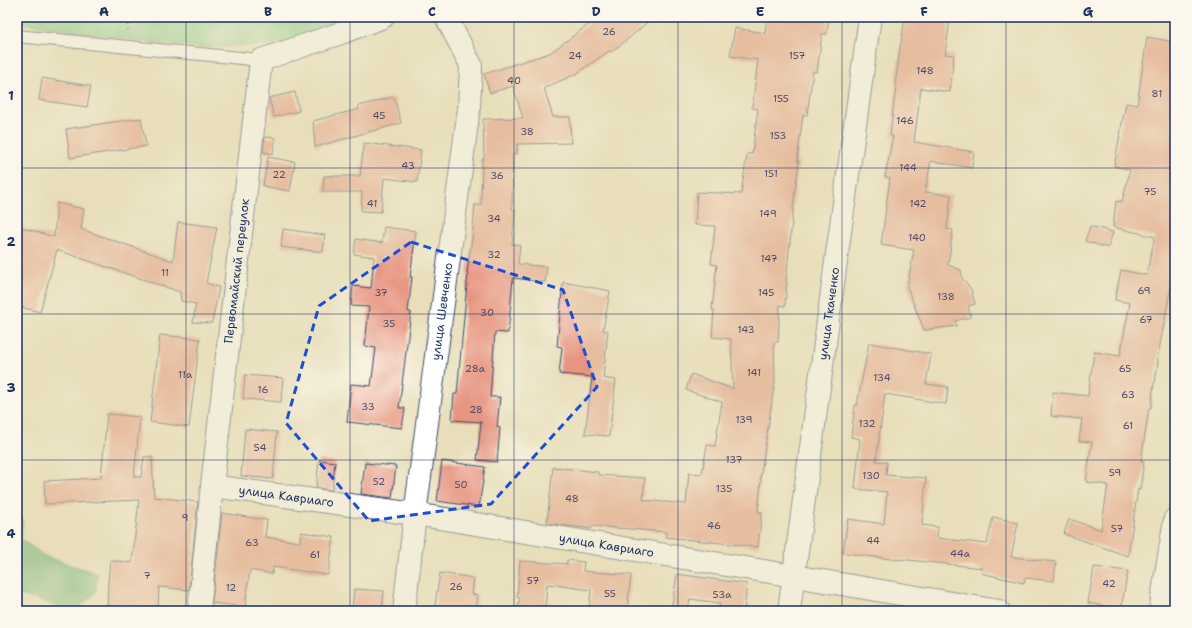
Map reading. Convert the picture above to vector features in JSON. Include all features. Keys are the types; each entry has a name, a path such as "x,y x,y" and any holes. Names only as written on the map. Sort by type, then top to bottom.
{"street":[{"path":"261,60 383,17"},
{"name":"улица Шевченко","path":"404,611 415,514 469,108 471,65 446,17"},
{"name":"улица Ткаченко","path":"789,611 870,17"},
{"name":"Первомайский переулок","path":"199,611 261,60"},
{"name":"улица Кавриаго","path":"212,486 415,514 999,611"},
{"path":"1160,611 1175,519"}],"lane":[{"path":"17,36 261,60"}],"highlighted area":[{"path":"411,242 563,290 597,387 491,504 369,521 286,423 319,306"}],"green space":[{"path":"17,17 359,17 289,44 200,47 148,42 17,22"},
{"path":"17,516 23,519 21,539 45,556 98,574 95,593 75,611 67,611 49,603 17,594"}],"building":[{"path":"599,17 653,17 611,52 609,51 576,74 544,88 553,117 570,117 571,143 517,144 517,154 513,154 512,209 515,209 512,244 520,245 518,264 547,267 545,282 513,278 508,333 495,332 490,397 500,397 497,427 500,428 497,462 477,460 481,422 452,420 454,394 457,394 467,273 475,205 481,205 482,159 484,159 483,119 523,118 513,86 490,93 484,74 550,53"},
{"path":"767,17 829,17 827,34 822,34 817,72 813,71 807,115 803,115 797,161 799,161 786,282 785,306 780,305 778,342 774,342 775,381 760,480 758,512 762,512 758,547 665,537 666,532 592,526 591,529 547,523 553,467 598,472 598,475 645,478 643,500 686,504 689,473 702,474 707,445 715,446 722,402 686,390 691,374 733,389 731,339 712,337 714,310 712,310 717,265 711,264 715,226 695,225 697,192 741,194 747,154 752,154 758,109 752,108 758,60 730,56 735,28 765,33"},
{"path":"905,17 929,17 950,20 945,54 954,55 950,92 921,88 914,142 974,152 972,168 931,161 925,192 951,195 947,229 953,230 948,265 961,270 962,278 971,289 975,304 968,306 971,317 955,321 957,326 924,330 907,287 914,250 881,245 890,178 885,177 893,136 890,136 895,85"},
{"path":"1147,37 1175,42 1175,257 1170,279 1172,280 1157,361 1151,408 1149,408 1141,461 1144,461 1140,490 1138,489 1128,556 1064,534 1069,519 1101,530 1108,485 1086,482 1092,442 1079,441 1082,419 1051,416 1053,392 1088,396 1094,352 1120,356 1130,303 1115,300 1121,270 1146,275 1155,237 1113,227 1116,201 1122,202 1130,170 1114,166 1126,103 1137,105"},
{"path":"42,78 91,86 87,107 39,100"},
{"path":"295,92 299,111 274,117 269,98"},
{"path":"394,97 401,123 315,147 313,121 359,109 358,106"},
{"path":"141,118 146,146 70,158 66,129"},
{"path":"265,137 275,138 273,154 263,152"},
{"path":"364,143 421,150 417,182 384,178 381,212 361,211 362,192 323,192 324,176 360,176"},
{"path":"268,157 295,162 290,191 263,186"},
{"path":"57,203 84,209 81,229 173,261 178,222 217,227 206,283 219,287 212,323 193,322 196,304 181,301 180,292 57,250 40,312 17,306 17,226 54,237"},
{"path":"1090,226 1113,232 1108,248 1085,241"},
{"path":"384,227 416,231 410,277 412,277 408,312 411,312 399,408 405,408 402,428 347,422 351,384 371,386 376,348 365,346 369,307 351,306 353,286 371,288 374,257 354,254 356,239 382,243"},
{"path":"283,229 325,235 323,252 281,247"},
{"path":"563,282 610,291 603,330 608,331 603,378 616,380 609,436 585,434 592,377 559,374 562,347 557,346"},
{"path":"160,335 200,339 189,427 150,422"},
{"path":"869,343 931,354 926,384 948,387 946,404 885,394 876,461 887,462 886,475 926,478 922,525 938,527 937,538 987,544 993,517 1018,523 1011,557 1056,562 1054,581 1025,578 1024,583 981,573 982,568 843,553 848,519 884,524 887,492 855,489 860,439 851,437 855,405 857,405"},
{"path":"245,375 283,378 281,402 243,399"},
{"path":"107,414 140,417 134,477 141,477 144,457 152,457 154,497 198,502 189,590 159,587 158,611 121,611 107,609 110,560 132,563 139,500 45,504 44,481 101,478"},
{"path":"245,429 277,432 273,479 241,476"},
{"path":"319,460 335,462 332,490 316,488"},
{"path":"442,461 485,467 479,507 437,501"},
{"path":"365,463 396,466 392,498 361,494"},
{"path":"222,513 267,520 265,537 300,542 301,532 334,537 328,575 273,567 272,574 250,570 245,607 212,603"},
{"path":"567,560 584,562 583,571 631,575 627,611 589,611 591,590 547,584 545,611 517,611 520,598 517,597 520,561 567,564"},
{"path":"1094,567 1128,571 1121,609 1088,603"},
{"path":"440,573 474,578 472,594 478,595 476,611 434,611"},
{"path":"677,574 747,584 744,611 719,611 720,603 690,599 688,611 671,610"},
{"path":"354,589 384,591 382,611 352,611"}]}
